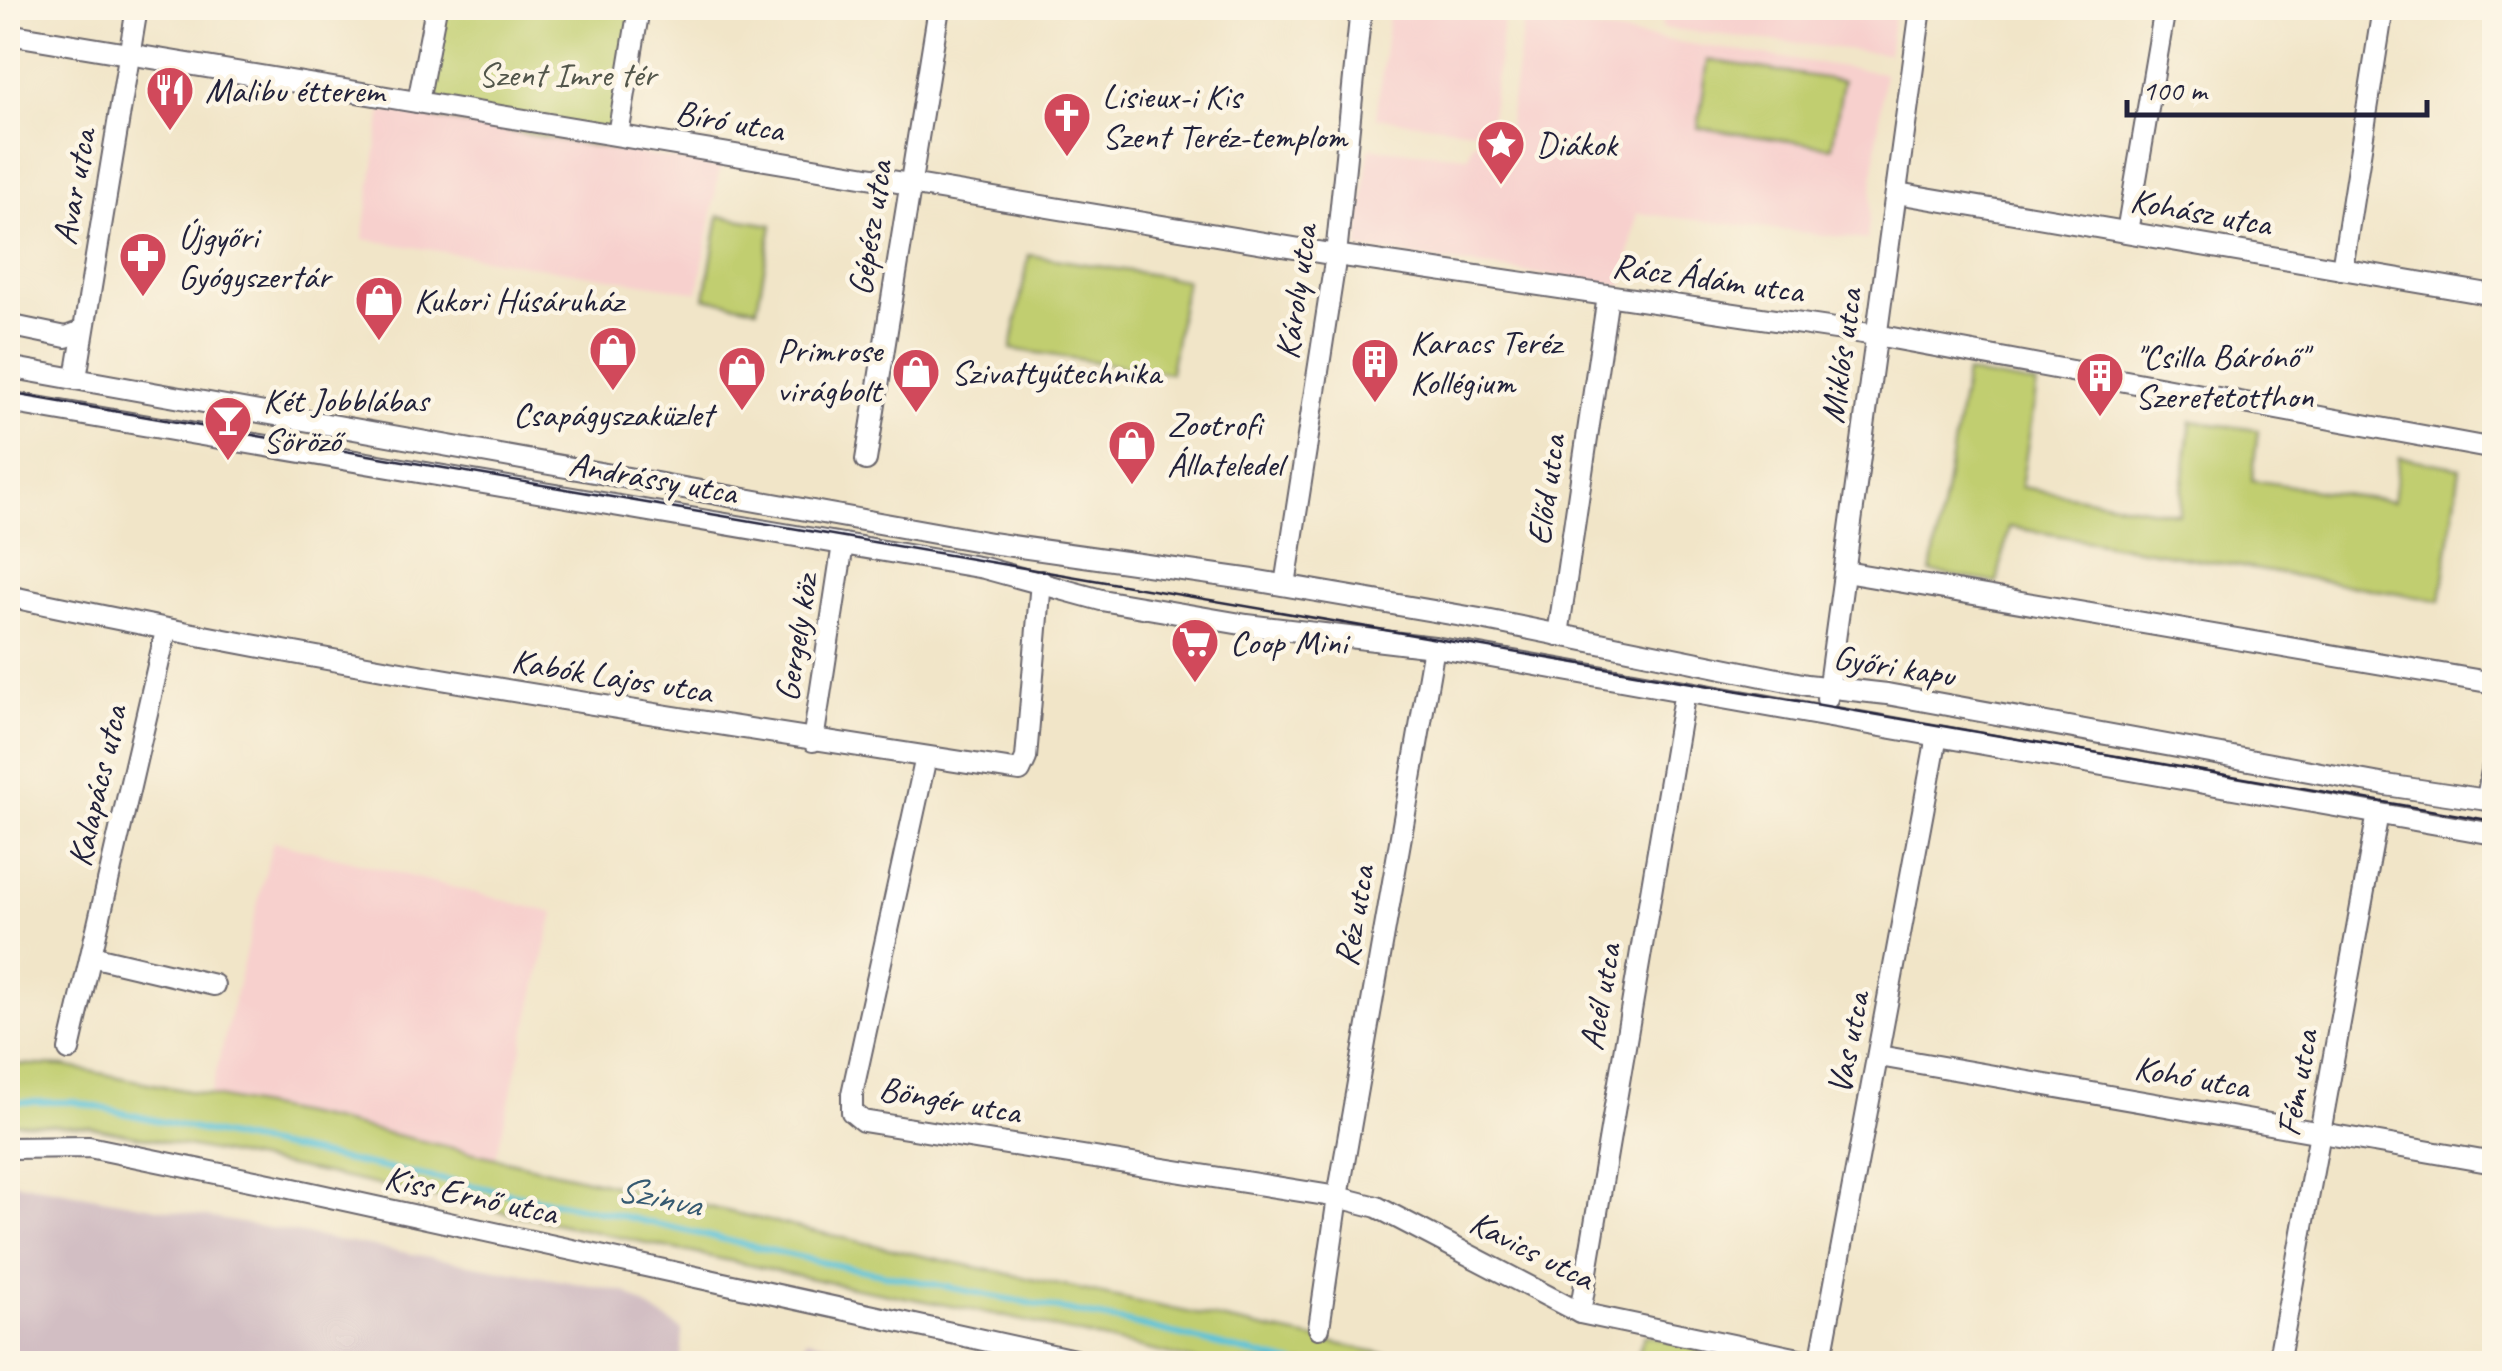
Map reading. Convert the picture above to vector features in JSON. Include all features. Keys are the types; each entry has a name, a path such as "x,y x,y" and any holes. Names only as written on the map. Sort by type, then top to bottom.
{"street":[{"name":"Avar utca","path":"74,372 137,8"},
{"path":"418,102 436,8"},
{"path":"618,135 639,8"},
{"name":"Gépész utca","path":"866,460 938,8"},
{"name":"Károly utca","path":"1285,585 1336,255 1361,8"},
{"name":"Miklós utca","path":"1825,714 1921,8"},
{"path":"2127,232 2165,8"},
{"path":"2342,268 2383,8"},
{"name":"Bíró utca","path":"8,34 910,184"},
{"name":"Rácz Ádám utca","path":"910,184 1336,255 1876,336 2494,449"},
{"name":"Kohász utca","path":"1897,193 2494,295"},
{"name":"Előd utca","path":"1558,635 1608,296"},
{"path":"8,325 66,337 82,331"},
{"name":"Andrássy utca","path":"8,367 74,372 991,543 1285,585"},
{"name":"Andrássy utca","path":"8,402 843,544 1041,581 1101,600 1284,630"},
{"name":"Gergely köz","path":"813,741 843,544"},
{"path":"1845,572 2494,683"},
{"name":"Kabók Lajos utca","path":"8,596 426,678 1020,772 1026,758 1041,581"},
{"name":"Győri kapu","path":"1285,585 1829,688 1887,694 2386,785 2491,800"},
{"name":"Kalapács utca","path":"69,1050 166,630"},
{"name":"Győri kapu","path":"1284,630 1434,647 2494,834"},
{"name":"Réz utca","path":"1320,1328 1338,1197 1434,647"},
{"name":"Acél utca","path":"1580,1314 1685,690"},
{"name":"Vas utca","path":"1821,1363 1937,736"},
{"name":"Böngér utca","path":"926,757 852,1094 852,1112 863,1121 1338,1197"},
{"path":"2491,800 2494,759"},
{"name":"Fém utca","path":"2278,1364 2378,813"},
{"path":"91,956 214,984"},
{"name":"Kohó utca","path":"1879,1056 2494,1162"},
{"name":"Kiss Ernő utca","path":"8,1148 88,1147 1093,1364"},
{"name":"Kavics utca","path":"1338,1197 1377,1207 1580,1314 1821,1363"}],"shaded area":[{"path":"1390,8 1505,8 1489,132 1376,118"},
{"path":"1665,8 1895,8 1888,54 1662,28"},
{"path":"1524,19 1884,73 1867,240 1637,213 1623,286 1358,249 1369,148 1468,156 1473,142 1506,142"},
{"path":"382,110 720,167 698,292 363,239"},
{"path":"273,841 554,913 496,1157 210,1097"},
{"path":"8,1181 625,1292 682,1330 682,1351 678,1364 8,1363"},
{"path":"807,1339 922,1363 796,1363"}],"green space":[{"name":"Szent Imre tér","path":"439,8 648,8 619,150 416,115"},
{"path":"1708,60 1843,81 1832,147 1698,128"},
{"path":"719,216 772,225 757,308 705,298"},
{"path":"1029,255 1186,280 1170,373 1011,349"},
{"path":"1966,373 2037,385 2021,487 2179,514 2191,421 2258,430 2252,480 2393,502 2399,457 2460,468 2441,601 2009,527 1997,583 1931,572"},
{"path":"8,1064 64,1066 326,1119 909,1253 1428,1363 1206,1363 998,1315 318,1172 90,1127 8,1122"},
{"path":"1645,1335 1776,1364 1632,1364"}],"waterway":[{"name":"Szinva","path":"8,1102 75,1102 609,1213 821,1262 1125,1322 1296,1364"}],"tram line":[{"path":"8,393 2494,821"}],"place":[{"name":"Malibu étterem","path":"170,132"},
{"name":"Lisieux-i Kis Szent Teréz-templom","path":"1067,158"},
{"name":"Diákok","path":"1501,186"},
{"name":"Újgyőri Gyógyszertár","path":"143,298"},
{"name":"Kukori Húsáruház","path":"379,342"},
{"name":"Csapágyszaküzlet","path":"613,392"},
{"name":"Karacs Teréz Kollégium","path":"1375,404"},
{"name":"Primrose virágbolt","path":"742,412"},
{"name":"Szivattyútechnika","path":"916,414"},
{"name":"\"Csilla Bárónő\" Szeretetotthon","path":"2100,418"},
{"name":"Két Jobblábas Söröző","path":"228,462"},
{"name":"Zootrofi Állateledel","path":"1132,486"},
{"name":"Coop Mini","path":"1195,684"}]}
